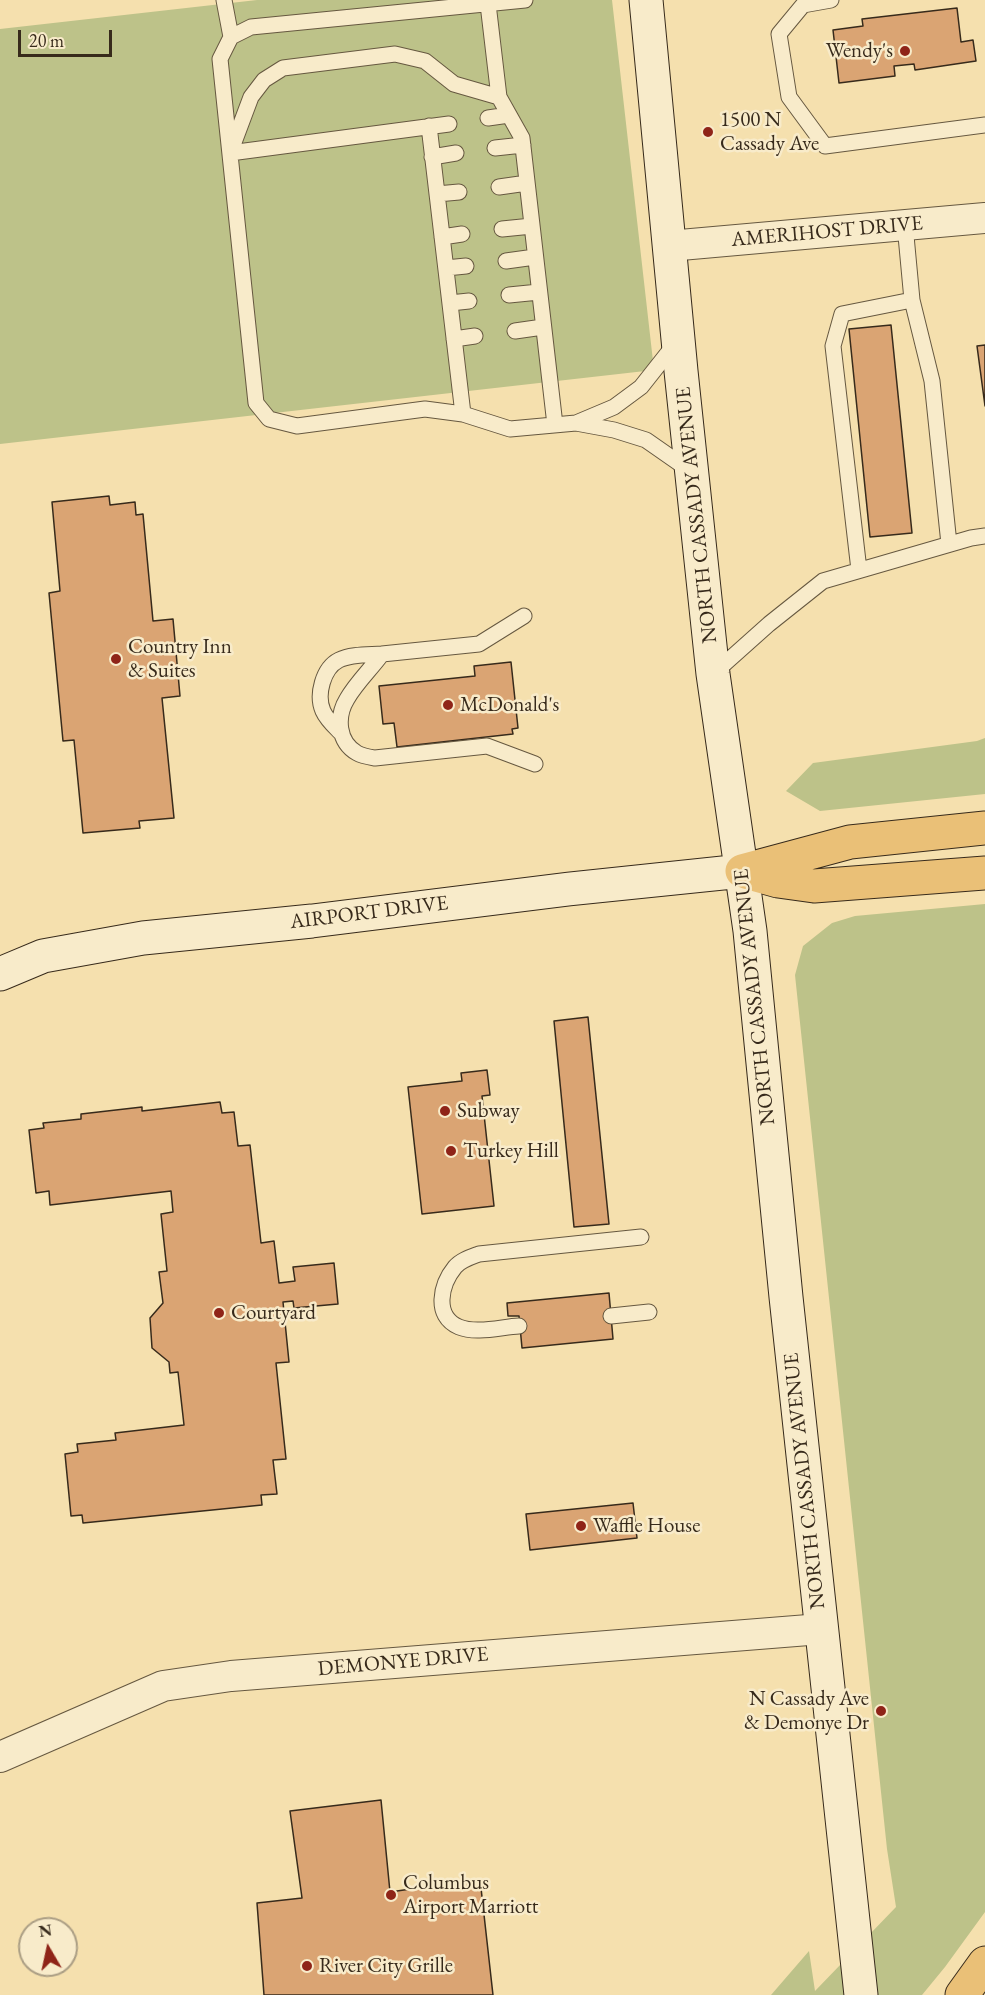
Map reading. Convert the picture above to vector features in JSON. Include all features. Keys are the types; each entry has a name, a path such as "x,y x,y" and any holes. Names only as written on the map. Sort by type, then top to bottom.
{"highway":[{"path":"742,871 850,842 985,828"},
{"path":"742,871 777,881 814,886 985,873"},
{"path":"962,1995 985,1963"}],"main road":[{"name":"NORTH CASSADY AVENUE","path":"646,0 713,674 750,931 774,1185 861,1995"},
{"name":"AIRPORT DRIVE","path":"0,974 43,956 143,938 312,921 569,889 742,871"}],"street":[{"name":"AMERIHOST DRIVE","path":"669,246 985,219"},
{"name":"DEMONYE DRIVE","path":"0,1757 163,1686 231,1676 821,1629"}],"lane":[{"path":"224,0 231,37"},
{"path":"525,0 251,27 231,37 220,59 256,403 269,419 297,426 425,409 463,414 510,429 576,423 615,430 646,440 692,472"},
{"path":"831,0 802,5 779,34 789,97 825,146 985,125"},
{"path":"488,4 500,97 522,138 555,425"},
{"path":"230,153 251,97 264,80 283,68 395,54 425,61 454,84 500,97"},
{"path":"488,118 509,115"},
{"path":"230,153 449,124"},
{"path":"429,126 463,414"},
{"path":"495,148 523,145"},
{"path":"432,157 456,153"},
{"path":"499,187 527,183"},
{"path":"437,194 459,192"},
{"path":"905,225 912,300 932,381 949,544"},
{"path":"502,229 532,226"},
{"path":"442,237 462,234"},
{"path":"506,261 535,257"},
{"path":"446,268 466,266"},
{"path":"509,295 539,292"},
{"path":"450,303 469,300"},
{"path":"859,570 833,346 842,314 912,300"},
{"path":"515,331 543,327"},
{"path":"454,339 475,336"},
{"path":"576,423 614,407 641,387 678,339"},
{"path":"713,674 769,624 823,581 949,544 985,536"},
{"path":"341,733 329,721 321,708 320,695 324,678 330,668 340,659 478,644 524,616"},
{"path":"382,654 346,700 340,719 341,733 346,745 358,754 375,758 486,746 535,764"},
{"path":"519,1326 476,1329 458,1326 445,1315 441,1298 443,1288 456,1266 480,1254 641,1237"},
{"path":"611,1316 649,1312"}],"green space":[{"path":"257,0 612,0 654,370 0,444 0,29"},
{"path":"985,738 985,794 820,811 786,791 813,763 977,741"},
{"path":"985,904 985,1912 922,1995 771,1995 809,1951 815,1991 896,1907 887,1849 795,975 803,946 832,923 855,916"}],"building":[{"name":"Wendy's","path":"957,8 961,42 973,40 976,61 915,70 914,64 894,66 895,76 839,83 833,30 863,26 862,19"},
{"path":"891,325 912,533 870,537 849,329"},
{"path":"985,345 985,406 977,346"},
{"name":"Country Inn & Suites","path":"109,496 110,505 135,502 136,515 143,514 153,621 173,619 180,696 162,698 174,818 139,821 140,828 83,833 74,740 63,741 49,593 60,591 52,502"},
{"name":"McDonald's","path":"511,662 518,728 512,729 513,734 397,747 394,723 383,724 379,686 475,676 474,666"},
{"name":"Turkey Hill","path":"588,1017 609,1224 574,1227 554,1021"},
{"name":"Turkey Hill","path":"487,1070 490,1095 482,1096 494,1206 422,1214 408,1087 462,1081 461,1073"},
{"name":"Courtyard","path":"220,1102 222,1113 234,1112 238,1146 250,1145 261,1243 274,1241 279,1283 295,1281 293,1267 334,1263 338,1304 294,1308 293,1301 283,1302 289,1362 276,1363 286,1459 273,1460 277,1494 261,1495 262,1505 83,1523 82,1515 71,1516 65,1454 78,1452 77,1444 116,1440 115,1433 184,1425 178,1372 170,1373 169,1362 152,1348 150,1318 163,1303 159,1272 167,1271 161,1214 173,1212 171,1191 50,1205 49,1191 36,1193 29,1130 44,1128 43,1123 81,1119 81,1114 142,1107 142,1111"},
{"path":"609,1293 613,1339 522,1348 519,1316 508,1316 507,1303"},
{"name":"Waffle House","path":"633,1503 637,1538 530,1550 526,1514"},
{"name":"Columbus Airport Marriott","path":"381,1800 390,1892 480,1879 493,1995 264,1995 257,1903 302,1898 290,1811"}],"place":[{"name":"Wendy's","path":"905,51"},
{"name":"1500 N Cassady Ave","path":"708,132"},
{"name":"Country Inn & Suites","path":"116,659"},
{"name":"McDonald's","path":"448,705"},
{"name":"Subway","path":"445,1111"},
{"name":"Turkey Hill","path":"451,1151"},
{"name":"Courtyard","path":"219,1313"},
{"name":"Waffle House","path":"581,1526"},
{"name":"N Cassady Ave & Demonye Dr","path":"881,1711"},
{"name":"Columbus Airport Marriott","path":"391,1895"},
{"name":"River City Grille","path":"307,1966"}]}
